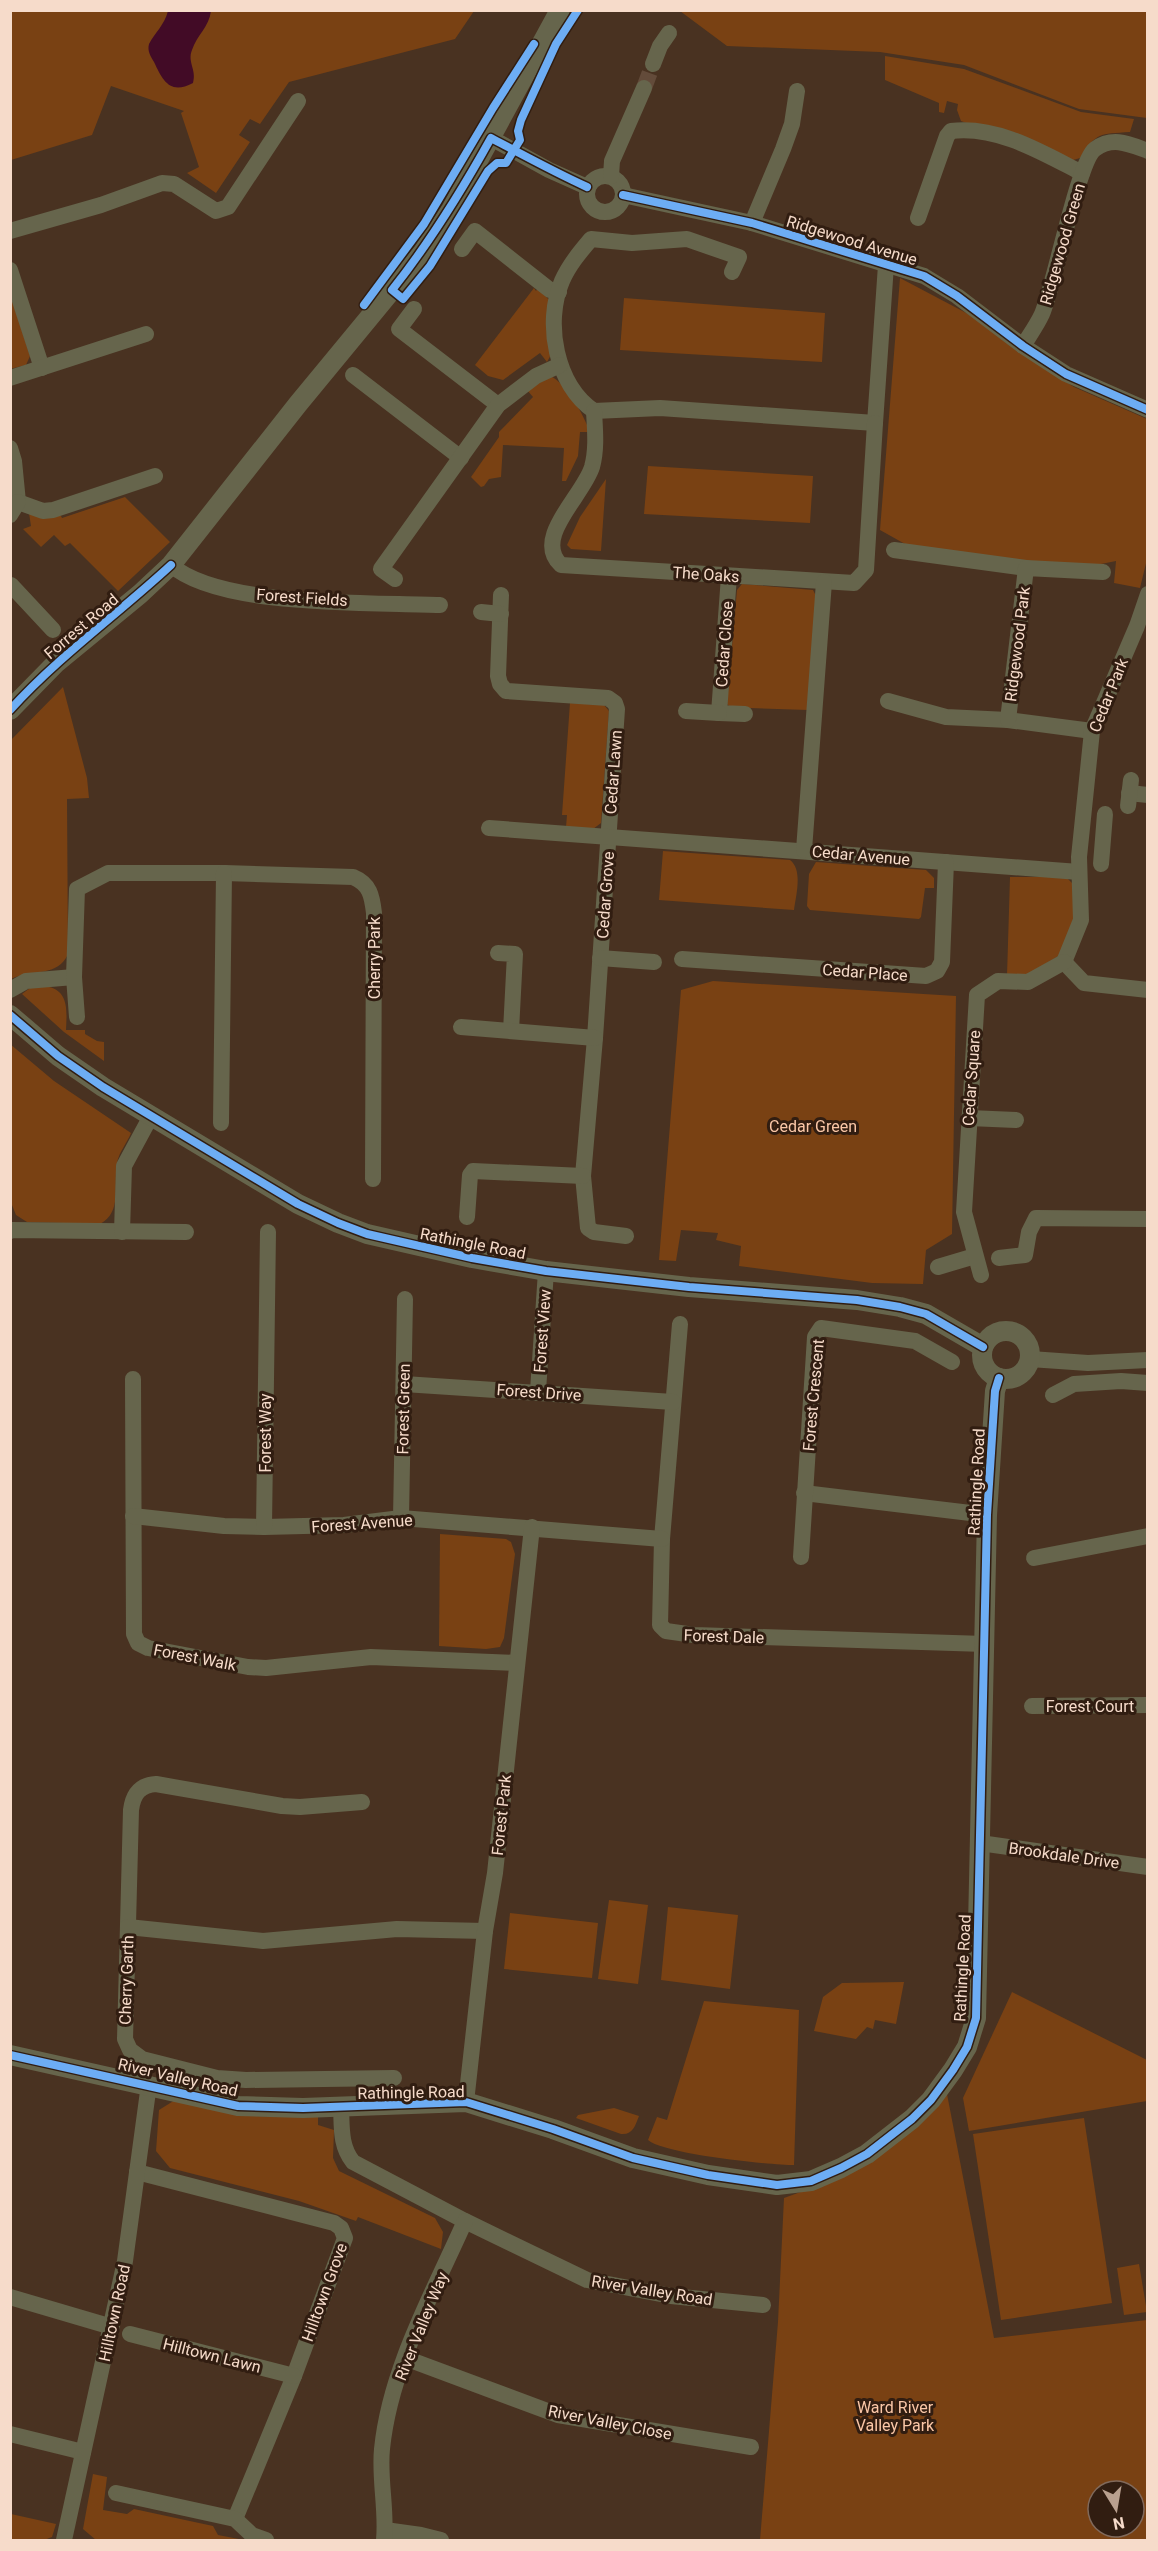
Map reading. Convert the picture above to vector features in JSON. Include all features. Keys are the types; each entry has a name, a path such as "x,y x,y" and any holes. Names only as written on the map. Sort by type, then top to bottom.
{"street":[{"name":"Forrest Road","path":"10,710 56,663 140,594 171,565 284,421 423,252 451,210 560,10"},
{"path":"653,64 660,46 669,33"},
{"path":"611,176 612,161 644,87"},
{"path":"752,224 792,123 797,91"},
{"path":"10,231 169,183 216,211 223,210 228,207 298,101"},
{"name":"Ridgewood Green","path":"918,218 947,136 951,131 989,133 1031,147 1082,173"},
{"path":"491,138 549,170 587,187"},
{"name":"Ridgewood Green","path":"1023,346 1042,314 1082,173 1093,150 1110,141 1124,142 1148,151"},
{"path":"611,176 621,185 623,195 615,209 600,211 589,203 587,187 596,177 611,176"},
{"name":"Ridgewood Avenue","path":"623,195 752,224 924,276 957,296 1023,346 1066,374 1148,410"},
{"path":"600,211 591,238 570,265 559,292 555,334 560,365 572,392 594,411 660,408 875,423"},
{"path":"462,249 475,231 550,290 559,292"},
{"path":"591,238 632,243 687,239 739,257 732,272"},
{"name":"The Oaks","path":"594,411 596,439 591,468 577,496 560,520 551,549 554,559 561,565 854,584 866,570 886,265"},
{"path":"10,270 42,368"},
{"path":"414,309 399,329 498,405"},
{"path":"10,378 146,334"},
{"path":"395,579 381,569 498,405 536,376 560,365"},
{"path":"353,375 461,458"},
{"path":"10,448 14,461 14,509 54,510 134,491 155,476"},
{"name":"Ridgewood Park","path":"894,550 1026,568 1103,572"},
{"name":"Forest Fields","path":"171,565 179,572 206,584 275,598 440,605"},
{"name":"Ridgewood Park","path":"1008,720 1026,568"},
{"name":"Cedar Close","path":"719,713 729,576"},
{"name":"Cedar Avenue","path":"824,582 804,850 1079,872"},
{"path":"11,585 53,630"},
{"path":"1142,628 1148,594"},
{"name":"Cedar Lawn","path":"501,595 498,676 500,684 506,691 608,698 615,703 609,837 804,850"},
{"path":"481,612 501,614"},
{"name":"Cedar Park","path":"1064,962 1081,920 1079,872 1092,731 1142,628"},
{"name":"Ridgewood Park","path":"888,701 946,717 1008,720 1092,731"},
{"path":"686,711 745,714"},
{"path":"1129,793 1148,795"},
{"path":"1101,864 1105,814"},
{"name":"Cedar Grove","path":"489,828 609,837 596,1038 583,1176 588,1228 594,1232 626,1236"},
{"path":"1081,839 1103,839"},
{"name":"Cedar Place","path":"682,959 926,976 937,971 942,962 946,862"},
{"name":"Cherry Park","path":"77,1017 74,977 76,889 108,873 224,873 353,877 362,881 372,894 374,913 373,1179"},
{"path":"222,1123 224,873"},
{"path":"498,953 515,954 511,1031"},
{"path":"600,958 654,962"},
{"path":"1064,962 1084,983 1148,990"},
{"name":"Cedar Square","path":"981,1275 964,1212 977,995 998,981 1028,982 1064,962"},
{"path":"10,990 26,981 74,977"},
{"name":"Rathingle Road","path":"10,1015 58,1056 103,1087 269,1187 338,1223 418,1246 546,1271 689,1287 857,1300 900,1307 926,1314 983,1347"},
{"path":"461,1027 596,1038"},
{"path":"122,1232 124,1166 151,1116"},
{"path":"969,1119 1016,1120"},
{"path":"466,1216 470,1175 473,1171 583,1176"},
{"path":"999,1258 1024,1255 1029,1232 1036,1218 1148,1219"},
{"path":"11,1230 186,1233"},
{"name":"Forest Way","path":"264,1527 268,1232"},
{"path":"938,1267 975,1256"},
{"name":"Forest View","path":"538,1391 546,1271"},
{"name":"Forest Green","path":"401,1518 405,1299"},
{"name":"Forest Dale","path":"680,1323 662,1539 658,1616 660,1625 666,1631 694,1635 985,1644"},
{"name":"Forest Crescent","path":"801,1557 815,1337 821,1328 915,1341 952,1362"},
{"path":"1008,1330 1016,1332 1028,1343 1030,1359 1028,1366 1015,1377 999,1378 986,1369 983,1362 983,1347 993,1334 1008,1330"},
{"path":"1030,1359 1088,1363 1148,1360"},
{"name":"Rathingle Road","path":"341,2107 466,2102 553,2129 633,2158 761,2184 791,2184 811,2181 867,2154 912,2119 930,2100 968,2047 976,2018 987,1515 995,1391 999,1378"},
{"name":"Forest Walk","path":"133,1379 134,1636 138,1643 146,1648 266,1668 371,1657 517,1663"},
{"path":"1053,1395 1074,1384 1120,1380 1148,1383"},
{"name":"Forest Drive","path":"404,1384 538,1391 673,1402"},
{"path":"804,1493 987,1515"},
{"name":"Forest Avenue","path":"133,1516 224,1526 264,1527 344,1525 401,1518 662,1539"},
{"name":"Forest Park","path":"466,2102 485,1931 495,1873 532,1527"},
{"path":"1034,1558 1148,1536"},
{"name":"Forest Court","path":"1032,1706 1148,1706"},
{"name":"Cherry Garth","path":"362,1802 296,1807 252,1802 156,1784 141,1788 132,1800 131,1810 123,2029 129,2050 142,2059 216,2078 246,2080 394,2078"},
{"name":"Brookdale Drive","path":"980,1842 1148,1866"},
{"name":"Cherry Garth","path":"128,1927 263,1941 398,1929 485,1931"},
{"name":"River Valley Road","path":"10,2055 149,2084 238,2106 341,2107 343,2144 353,2162 465,2221 587,2280 671,2296 763,2305"},
{"name":"Hilltown Road","path":"64,2541 125,2261 149,2084"},
{"name":"Hilltown Grove","path":"137,2172 334,2223 342,2228 345,2238 294,2376 235,2519"},
{"name":"River Valley Way","path":"385,2535 382,2450 389,2408 405,2358 465,2221"},
{"path":"10,2297 112,2327"},
{"name":"Hilltown Lawn","path":"130,2334 294,2376"},
{"name":"River Valley Close","path":"405,2358 558,2415 751,2447"},
{"path":"10,2434 83,2452"},
{"path":"116,2493 235,2519 252,2535 266,2541"},
{"path":"385,2535 421,2535 441,2541"}],"green space":[{"path":"10,11 474,11 455,39 289,82 260,124 250,119 239,135 250,142 216,193 187,173 199,167 181,113 184,111 111,86 92,135 11,160"},
{"path":"680,11 1147,11 1147,118 1079,109 964,65 880,52 727,46"},
{"path":"885,56 964,69 1081,112 1134,119 1130,132 1100,136 1091,143 1080,158 1070,161 961,121 957,110 958,104 947,101 944,113 939,112 939,103 885,80"},
{"path":"900,278 970,315 1018,351 1074,387 1147,419 1148,555 1140,588 1114,583 1116,561 1086,567 914,549 880,530"},
{"path":"534,288 536,291 538,288 550,301 552,353 547,362 540,353 503,380 488,376 475,365"},
{"path":"10,293 30,356 26,365 10,369"},
{"path":"624,298 825,313 822,362 620,350"},
{"path":"550,376 563,385 569,393 590,432 580,432 578,456 566,481 562,481 564,448 503,445 501,477 489,479 481,487 471,477 499,437 499,432 533,397 527,390"},
{"path":"648,466 813,476 810,523 644,514"},
{"path":"606,479 601,551 571,549 567,545 580,517"},
{"path":"125,497 170,542 118,591 70,543 65,546 54,535 41,547 23,529 31,526 29,513 61,516 62,518"},
{"path":"742,584 813,590 817,598 808,710 732,709 727,704 737,590"},
{"path":"63,687 87,778 89,798 67,799 68,954 58,966 11,979 10,741"},
{"path":"570,703 604,705 609,711 601,823 593,829 566,827 567,815 562,815"},
{"path":"663,851 790,860 798,876 794,910 659,900"},
{"path":"816,862 926,870 934,878 934,888 925,888 919,919 810,910 807,906 809,874"},
{"path":"1010,877 1066,877 1074,889 1073,926 1062,954 1023,977 1007,976"},
{"name":"Cedar Green","path":"713,981 956,996 952,1234 926,1250 923,1284 872,1283 739,1266 741,1246 716,1240 718,1233 681,1230 676,1261 659,1260 681,990"},
{"path":"45,986 59,992 65,1002 66,1030 85,1030 85,1034 104,1042 104,1061 64,1032 22,994 30,988"},
{"path":"10,1044 54,1081 131,1133 117,1163 116,1197 112,1212 100,1224 27,1222 16,1215 10,1200"},
{"path":"440,1534 506,1539 511,1542 515,1554 504,1638 500,1647 486,1649 439,1646"},
{"path":"609,1900 648,1905 638,1984 598,1979"},
{"path":"668,1907 738,1915 730,1989 661,1980"},
{"path":"510,1913 598,1923 592,1978 504,1969"},
{"path":"904,1982 896,2024 875,2020 873,2029 867,2027 856,2039 814,2031 823,1997 842,1983"},
{"path":"1012,1992 1147,2060 1147,2101 969,2131 963,2098"},
{"path":"704,2001 799,2010 794,2165 741,2161 695,2154 674,2150 648,2140 657,2117 667,2120"},
{"name":"Ward River Valley Park","path":"947,2094 994,2338 1147,2320 1147,2540 760,2540 778,2322 784,2198 831,2181"},
{"path":"175,2100 249,2116 318,2117 318,2125 334,2130 333,2158 339,2171 435,2218 443,2232 441,2249 358,2217 356,2221 299,2201 170,2168 156,2151 159,2110"},
{"path":"614,2108 639,2116 635,2126 628,2133 621,2134 576,2118 578,2115"},
{"path":"1084,2118 1112,2303 1001,2320 973,2134"},
{"path":"1139,2264 1147,2312 1124,2315 1117,2268"},
{"path":"93,2474 107,2477 103,2510 127,2514 134,2509 213,2526 218,2535 244,2540 96,2540 83,2529"},
{"path":"11,2514 56,2524 52,2537 44,2540 11,2540"}],"shaded area":[{"path":"168,11 211,11 208,22 191,54 193,83 185,86 173,87 168,84 149,51 149,44"}],"tunnel":[{"path":"644,88 653,64"}],"cycle path":[{"path":"578,10 556,44 521,120 518,131 520,140 506,163 497,163 488,171 430,266 403,299 392,290 445,216 491,138 503,144 515,151 587,187"},
{"path":"364,305 424,224 534,44"},
{"path":"623,195 752,223 924,276 957,296 1023,346 1066,374 1148,410"},
{"path":"10,710 68,653 171,565"},
{"path":"10,1015 58,1056 103,1087 298,1204 367,1234 472,1258 546,1271 689,1287 857,1300 900,1307 926,1314 983,1347"},
{"path":"10,2055 238,2106 303,2108 466,2102 553,2129 633,2158 708,2175 777,2185 811,2181 867,2154 912,2119 931,2100 967,2047 976,2018 987,1515 995,1391 999,1378"}]}
